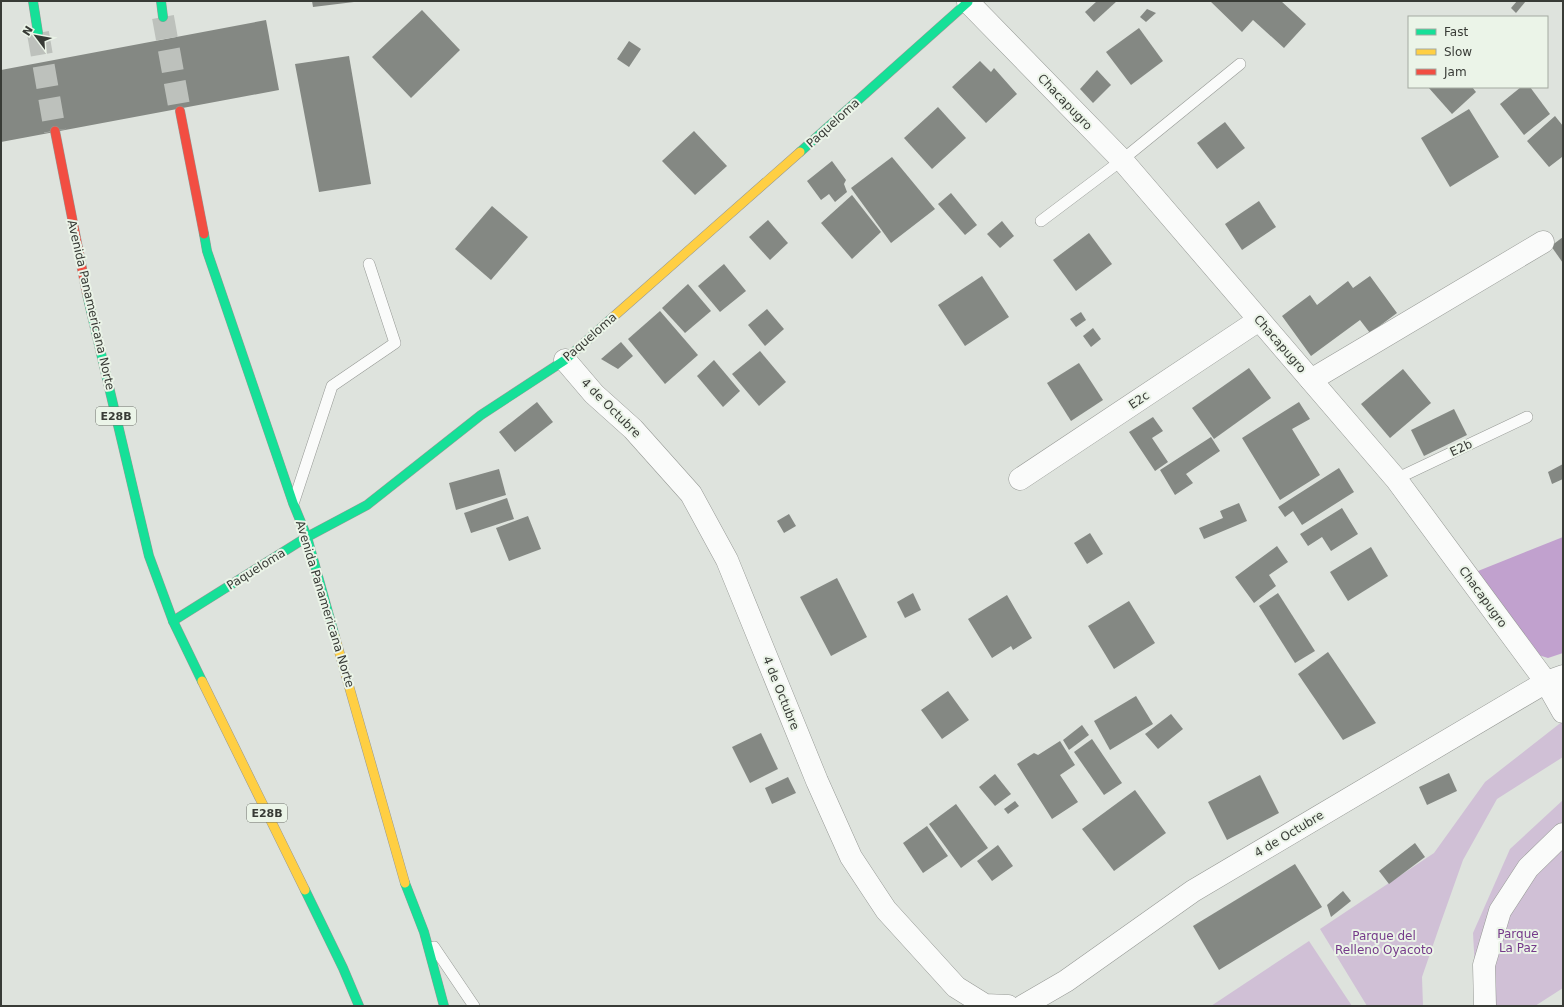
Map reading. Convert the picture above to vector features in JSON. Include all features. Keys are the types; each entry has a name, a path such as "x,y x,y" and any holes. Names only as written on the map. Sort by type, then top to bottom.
{"main road":[{"path":"33,1 38,33"},
{"path":"161,1 163,17"},
{"name":"Paqueloma","path":"173,621 307,537 367,505 482,415 565,360 968,2"},
{"name":"Avenida Panamericana Norte","path":"180,111 207,251 293,503 307,537 404,880 424,932 444,1006"},
{"name":"Avenida Panamericana Norte","path":"55,131 83,276 149,556 173,621 339,961 359,1006"}],"street":[{"name":"Chacapugro","path":"968,2 1122,160 1396,479 1554,679 1563,712"},
{"path":"1311,380 1543,242"},
{"name":"E2c","path":"1020,480 1259,320"},
{"name":"4 de Octubre","path":"565,360 594,394 633,429 691,494 727,560 817,781 851,857 886,910 956,987 984,1005 1008,1006"},
{"name":"4 de Octubre","path":"1023,1006 1066,981 1193,891 1554,679"},
{"path":"1485,1006 1484,965 1500,911 1528,868 1563,834"}],"lane":[{"path":"1041,222 1122,160 1240,64"},
{"path":"293,503 332,386 395,342 369,264"},
{"name":"E2b","path":"1396,479 1526,417"},
{"path":"424,932 474,1006"}],"green space":[{"name":"Parque del Relleno Oyacoto","path":"1563,721 1563,757 1497,799 1463,860 1422,977 1423,1006 1367,1006 1320,929 1434,853 1485,782"},
{"name":"Parque La Paz","path":"1563,800 1563,988 1535,1006 1477,1006 1473,933 1510,849"},
{"path":"1309,941 1352,1006 1211,1006"}],"shaded area":[{"path":"1563,537 1563,653 1548,658 1529,652 1473,573"}],"building":[{"path":"312,1 354,1 354,2 313,7"},
{"path":"1097,1 1117,1 1094,22 1085,12"},
{"path":"1210,1 1281,1 1306,24 1284,48 1253,20 1242,32"},
{"path":"1517,1 1526,1 1516,13 1511,8"},
{"path":"1147,9 1156,13 1146,22 1140,17"},
{"path":"422,10 460,50 411,98 372,57"},
{"path":"266,20 279,90 1,142 1,70"},
{"path":"1139,28 1163,61 1131,85 1106,52"},
{"path":"629,41 641,49 629,67 617,59"},
{"path":"349,56 371,184 319,192 295,64"},
{"path":"980,61 991,72 994,68 1017,94 986,123 952,87"},
{"path":"1097,70 1111,85 1093,103 1080,89"},
{"path":"1429,88 1473,88 1476,92 1452,114"},
{"path":"1520,88 1531,88 1550,114 1524,135 1500,104"},
{"path":"938,107 966,138 932,169 904,138"},
{"path":"1469,109 1499,157 1450,187 1421,138"},
{"path":"1555,116 1563,126 1563,158 1562,157 1549,167 1527,141"},
{"path":"1225,122 1245,148 1217,169 1197,143"},
{"path":"694,131 727,166 695,195 662,161"},
{"path":"892,157 935,209 891,243 851,188"},
{"path":"832,161 846,180 844,184 847,192 835,202 829,194 821,200 807,181"},
{"path":"951,193 977,225 965,235 938,204"},
{"path":"852,195 881,232 852,259 821,223"},
{"path":"1259,201 1276,227 1242,250 1225,224"},
{"path":"492,206 528,237 491,280 455,249"},
{"path":"768,220 788,243 770,260 749,237"},
{"path":"1002,221 1014,236 1000,248 987,234"},
{"path":"1089,233 1112,264 1076,291 1053,260"},
{"path":"1563,237 1563,263 1551,246"},
{"path":"724,264 746,291 720,312 698,286"},
{"path":"982,276 1009,317 965,346 938,305"},
{"path":"1370,276 1397,313 1370,333 1360,320 1311,356 1282,316 1310,295 1317,305 1348,281 1353,288"},
{"path":"688,284 711,311 685,333 662,308"},
{"path":"767,309 784,329 765,346 748,325"},
{"path":"660,311 698,355 665,384 628,339"},
{"path":"1081,312 1086,320 1076,327 1070,319"},
{"path":"1093,328 1101,339 1091,347 1083,336"},
{"path":"621,342 633,356 618,369 601,359"},
{"path":"760,351 786,382 759,406 732,374"},
{"path":"714,360 740,391 723,407 697,376"},
{"path":"1079,363 1103,400 1071,421 1047,383"},
{"path":"1249,368 1271,398 1214,439 1192,408"},
{"path":"1403,369 1431,403 1390,438 1361,404"},
{"path":"537,402 553,422 515,452 499,432"},
{"path":"1299,402 1310,419 1292,429 1320,475 1280,500 1242,438"},
{"path":"1454,409 1467,435 1424,456 1411,430"},
{"path":"1153,417 1163,431 1152,438 1168,462 1155,471 1129,432"},
{"path":"1211,437 1220,451 1186,474 1193,483 1175,495 1160,470"},
{"path":"1563,464 1563,479 1552,484 1548,472"},
{"path":"1339,468 1354,492 1302,525 1293,511 1285,517 1278,507"},
{"path":"499,469 506,495 456,510 449,483"},
{"path":"507,498 514,519 471,533 464,513"},
{"path":"1239,503 1247,521 1204,539 1199,528 1223,518 1220,511"},
{"path":"1342,508 1358,534 1331,551 1322,537 1308,546 1300,534"},
{"path":"789,514 796,526 784,533 777,521"},
{"path":"528,516 541,549 509,561 496,528"},
{"path":"1090,533 1103,554 1087,564 1074,543"},
{"path":"1277,546 1288,562 1269,575 1276,586 1254,603 1235,577"},
{"path":"1371,547 1388,576 1348,601 1330,572"},
{"path":"837,578 867,637 831,656 800,597"},
{"path":"913,593 921,610 905,618 897,602"},
{"path":"1278,593 1315,651 1295,663 1259,606"},
{"path":"1007,595 1032,638 1013,650 1011,646 992,658 968,619"},
{"path":"1129,601 1155,643 1114,669 1088,626"},
{"path":"1328,652 1376,723 1343,740 1298,674"},
{"path":"948,691 969,720 942,739 921,710"},
{"path":"1136,696 1153,724 1110,750 1094,721"},
{"path":"1171,714 1183,729 1158,749 1145,734"},
{"path":"1082,725 1089,735 1069,750 1063,740"},
{"path":"761,733 778,769 750,783 732,747"},
{"path":"1092,739 1122,783 1104,795 1074,752"},
{"path":"1060,741 1075,765 1060,775 1078,802 1052,819 1017,764 1034,753 1038,755"},
{"path":"1449,773 1457,791 1427,805 1419,787"},
{"path":"995,774 1011,794 995,806 979,787"},
{"path":"1260,775 1279,813 1227,840 1208,802"},
{"path":"788,777 796,793 772,804 765,788"},
{"path":"1135,790 1166,833 1114,871 1082,829"},
{"path":"1015,801 1019,806 1008,814 1004,809"},
{"path":"956,804 988,848 961,868 929,824"},
{"path":"927,826 948,856 923,873 903,843"},
{"path":"1415,843 1425,857 1389,884 1379,871"},
{"path":"998,845 1013,866 992,881 977,861"},
{"path":"1295,864 1322,907 1219,970 1193,926"},
{"path":"1343,891 1351,901 1331,917 1327,905"}],"tunnel":[{"path":"163,17 180,111"},
{"path":"38,33 55,131"}],"traffic: fast":[{"path":"33,1 38,33"},
{"path":"161,1 163,17"},
{"path":"800,152 968,2 967,1"},
{"path":"204,234 207,251 293,503 307,537 335,637"},
{"path":"87,294 149,556 173,621 202,681"},
{"path":"173,621 307,537 367,505 481,415 565,360 612,318"},
{"path":"405,883 424,932 444,1006"},
{"path":"305,890 343,968 359,1006"}],"traffic: slow":[{"path":"612,318 800,152"},
{"path":"335,637 405,883"},
{"path":"202,681 305,890"}],"traffic: jam":[{"path":"180,111 204,234"},
{"path":"55,131 87,294"}]}
